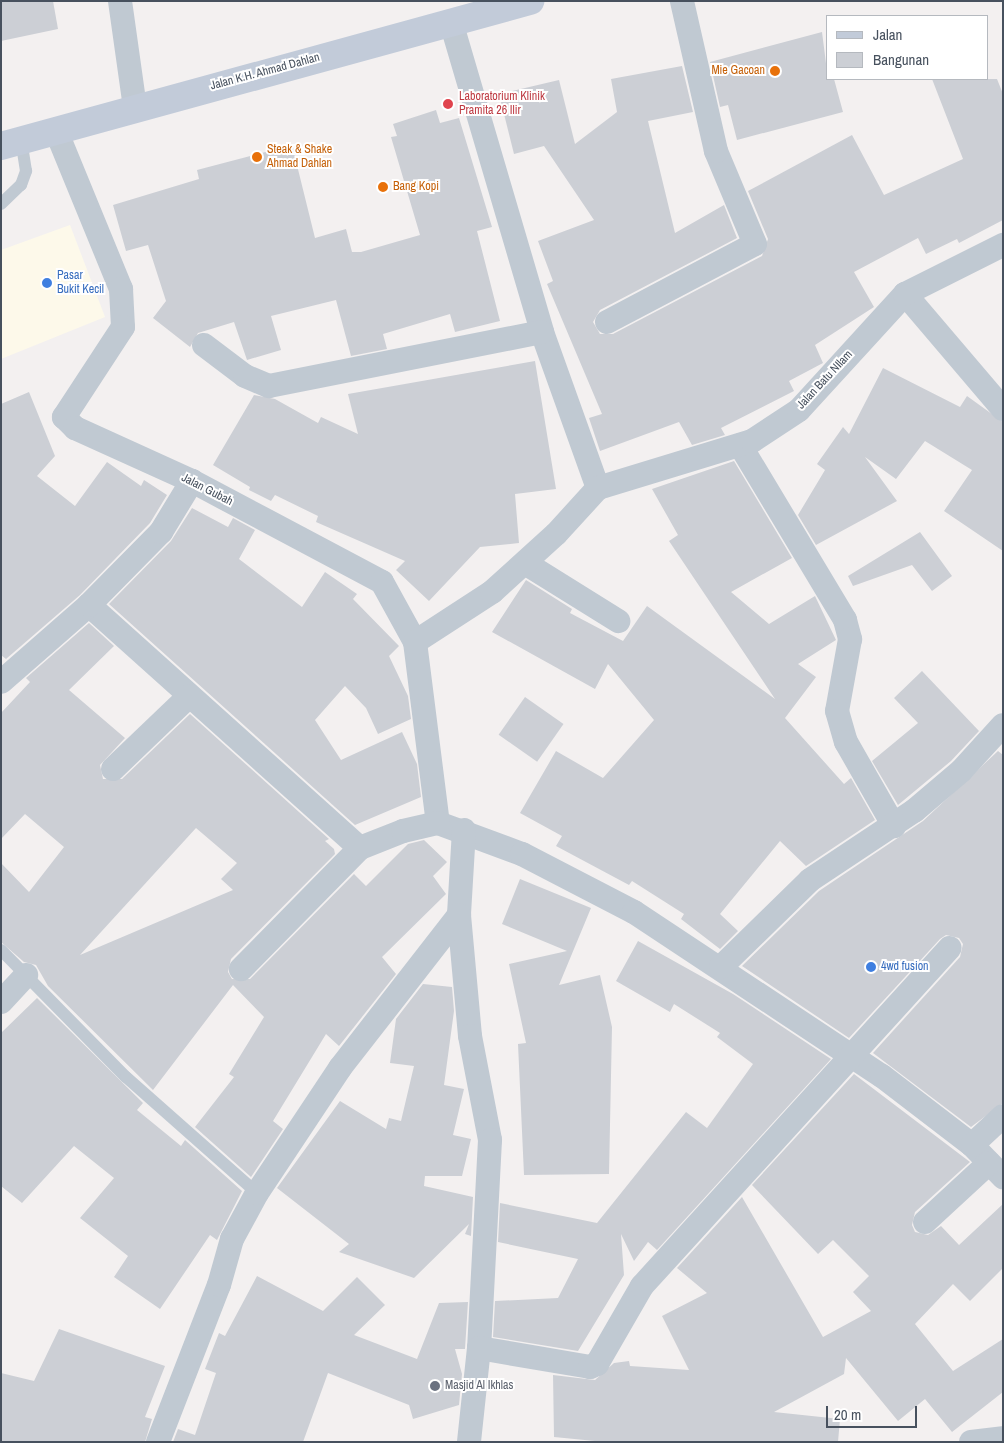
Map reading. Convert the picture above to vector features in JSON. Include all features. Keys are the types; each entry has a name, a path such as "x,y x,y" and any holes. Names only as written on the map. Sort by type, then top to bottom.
{"main road":[{"name":"Jalan K.H. Ahmad Dahlan","path":"11,144 56,133 135,108 530,1"}],"street":[{"path":"120,1 135,108"},
{"path":"607,322 755,244 716,151 682,1"},
{"path":"415,642 492,592 525,563 598,488 542,332 451,22"},
{"name":"Jalan Gubah","path":"56,133 121,289 123,327 64,417 75,428 192,481 382,582 415,642 438,823"},
{"name":"Jalan Batu NIlam","path":"598,488 740,445 799,410 905,294 1003,246"},
{"path":"905,294 1003,410"},
{"path":"204,345 245,376 269,386 542,332"},
{"path":"740,445 845,620 850,639 836,711 846,742 894,826"},
{"path":"1,682 88,605 161,532 192,481"},
{"path":"525,563 618,621"},
{"path":"88,605 360,848"},
{"path":"113,768 189,696"},
{"path":"721,967 810,880 894,826 961,771 1003,725"},
{"path":"241,969 360,848 403,831 438,823 464,830 522,854 634,912 721,967 972,1145 996,1170 925,1222"},
{"path":"464,830 459,915 470,1036 490,1140 479,1348 469,1442"},
{"path":"158,1442 219,1285 232,1239 257,1194 340,1068 459,915"},
{"path":"479,1348 590,1367 597,1364 642,1286 849,1056 950,948"},
{"path":"1,1002 26,975"},
{"path":"972,1145 1003,1116"},
{"path":"971,1442 1003,1438"}],"lane":[{"path":"1,204 21,185 26,171 11,144"},
{"path":"1,950 126,1076 257,1194"}],"shaded area":[{"name":"Pasar Bukit Kecil","path":"70,225 105,317 1,359 1,250"}],"building":[{"path":"1,1 53,1 58,29 1,41"},
{"path":"822,32 826,80 834,80 843,112 737,140 728,105 720,107 710,62"},
{"path":"682,66 693,112 648,121 675,233 724,205 737,238 600,310 593,322 600,334 613,334 762,256 768,239 748,191 852,135 884,195 963,159 932,80 997,79 1003,94 1003,220 959,243 957,239 926,254 918,238 854,272 874,307 815,345 823,363 789,381 794,391 721,428 725,435 692,445 679,422 600,451 589,418 602,414 547,284 553,281 538,241 594,220 544,146 514,154 499,94 559,80 575,144 617,112 611,79"},
{"path":"436,110 440,123 459,118 492,227 477,231 500,321 455,332 450,314 383,334 387,349 351,356 336,300 271,316 281,350 247,360 234,322 198,333 190,347 153,318 166,301 148,245 126,251 113,205 199,179 197,170 292,145 315,238 346,229 352,252 361,252 420,235 391,137 397,136 393,124"},
{"path":"535,361 556,489 515,494 519,543 480,547 429,601 396,570 405,561 316,522 318,516 275,495 271,501 249,490 250,487 213,465 254,395 275,399 318,423 321,417 358,434 348,394"},
{"path":"883,368 960,407 967,396 1003,422 1003,551 944,511 972,470 925,441 896,479 865,457 897,501 816,545 798,515 825,470 817,464 843,427 849,434"},
{"path":"29,392 55,456 37,476 75,506 107,462 141,486 144,480 167,495 150,523 80,595 6,659 1,655 1,404"},
{"path":"734,461 792,558 731,592 769,624 815,596 836,640 798,664 816,677 785,718 844,784 851,778 875,820 806,866 780,841 720,914 738,931 720,949 681,919 684,914 632,881 629,885 556,846 562,836 520,813 556,751 603,778 654,720 608,664 595,689 492,632 526,580 572,609 570,613 623,641 647,606 775,699 669,541 678,535 652,489"},
{"path":"192,508 228,527 233,518 255,530 239,559 302,607 325,572 357,594 353,599 399,646 389,656 408,696 411,719 378,734 366,708 345,686 315,720 341,760 402,732 417,764 421,797 355,825 109,604 171,541"},
{"path":"920,532 952,576 932,591 912,565 853,586 848,576"},
{"path":"89,623 114,646 69,690 125,738 100,765 103,779 122,779 190,714 329,839 325,841 334,849 335,854 231,959 228,972 232,979 250,979 354,874 366,886 408,844 424,840 447,862 433,876 446,894 382,957 396,974 339,1046 326,1034 273,1121 283,1129 251,1177 195,1127 234,1077 229,1074 264,1017 233,985 153,1090 48,986 36,965 24,962 1,942 1,863 29,892 64,847 25,814 1,839 1,713 30,682 26,678","holes":["196,828 237,863 221,879 233,890 80,955"]},
{"path":"922,671 979,731 951,761 898,805 872,761 918,723 894,698"},
{"path":"525,697 564,724 537,762 499,735"},
{"path":"998,751 1003,755 1003,1103 971,1127 873,1053 960,957 963,944 959,938 946,935 940,939 849,1038 742,966 819,891 923,821"},
{"path":"520,879 591,908 559,985 600,975 612,1027 609,1174 524,1175 518,1044 526,1043 509,964 567,951 502,924"},
{"path":"638,941 733,994 831,1059 657,1250 648,1242 634,1261 621,1234 624,1275 578,1351 493,1337 495,1301 558,1298 578,1259 498,1242 500,1203 597,1223 686,1112 707,1128 753,1064 717,1037 720,1033 674,1004 670,1012 616,981"},
{"path":"423,984 452,987 454,1011 444,1085 464,1089 453,1135 471,1139 462,1176 425,1176 424,1186 473,1197 471,1236 465,1234 469,1224 414,1278 339,1252 349,1244 277,1188 340,1101 386,1129 389,1118 401,1121 414,1066 390,1063 396,1019"},
{"path":"37,998 143,1103 137,1110 181,1146 185,1140 242,1191 217,1240 210,1235 160,1309 114,1277 128,1256 80,1218 114,1178 74,1146 22,1203 1,1186 1,1033"},
{"path":"854,1074 970,1162 915,1212 912,1225 915,1232 928,1235 941,1226 959,1245 1003,1204 1003,1268 970,1301 953,1284 915,1324 953,1371 1003,1339 1003,1392 952,1432 925,1399 898,1421 846,1358 844,1374 774,1412 840,1419 838,1442 605,1442 554,1437 553,1375 595,1380 614,1363 629,1361 630,1366 689,1370 662,1316 707,1293 677,1268 742,1197 823,1337 871,1311 853,1292 869,1276 833,1240 818,1254 752,1185"},
{"path":"257,1276 323,1311 357,1277 385,1305 354,1335 417,1359 439,1303 468,1302 465,1349 455,1349 462,1374 459,1405 413,1419 409,1405 328,1373 303,1442 173,1442 178,1429 195,1435 216,1373 205,1369 219,1333 225,1336"},
{"path":"59,1329 165,1366 145,1417 152,1419 145,1442 1,1442 1,1373 34,1381"}],"place":[{"name":"Mie Gacoan","path":"775,71"},
{"name":"Laboratorium Klinik Pramita 26 Ilir","path":"448,104"},
{"name":"Steak & Shake Ahmad Dahlan","path":"257,157"},
{"name":"Bang Kopi","path":"383,187"},
{"name":"Pasar Bukit Kecil","path":"47,283"},
{"name":"4wd fusion","path":"871,967"},
{"name":"Masjid Al Ikhlas","path":"435,1386"}]}
